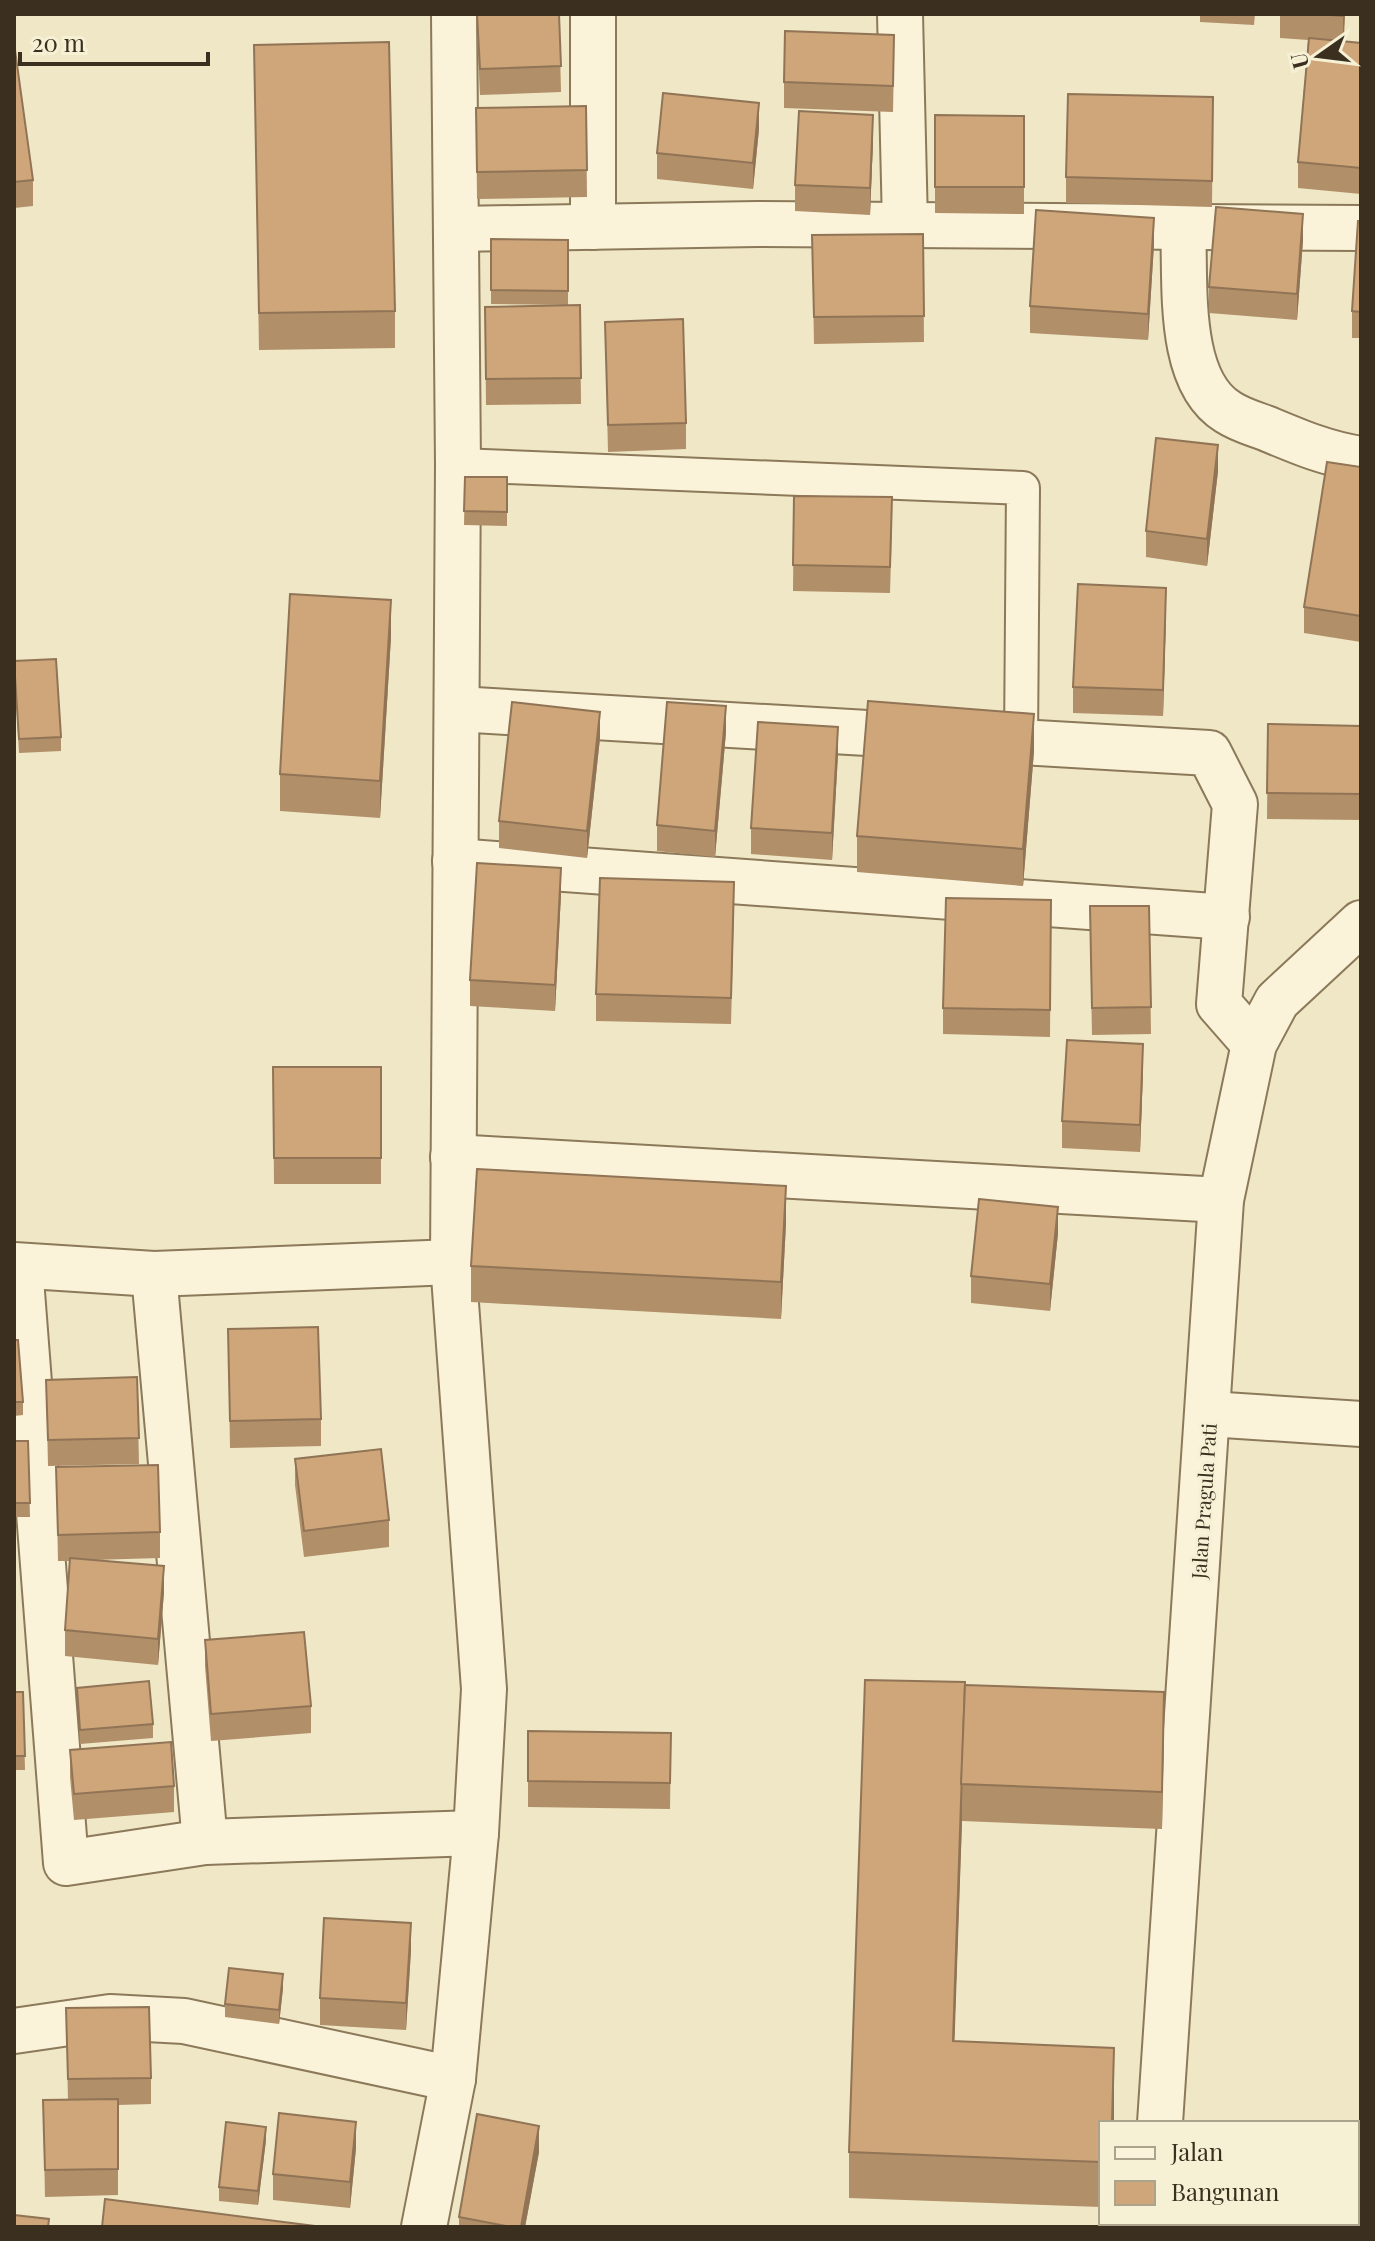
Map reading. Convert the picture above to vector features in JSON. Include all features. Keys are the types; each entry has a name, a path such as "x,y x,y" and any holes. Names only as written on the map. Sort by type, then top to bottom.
{"street":[{"path":"424,2227 453,2079 476,1833 484,1689 453,1262 458,465 454,14"},
{"path":"593,14 593,227"},
{"path":"900,14 905,225"},
{"path":"456,229 905,225 1361,228"},
{"path":"1183,228 1189,348 1197,375 1208,395 1228,412 1327,454 1361,459"},
{"path":"457,709 1209,753 1235,804 1219,1004 1254,1044"},
{"path":"455,861 1227,917"},
{"name":"Jalan Pragula Pati","path":"1160,2121 1221,1200 1254,1044 1277,1001 1361,923"},
{"path":"453,1157 1221,1200"},
{"path":"453,1262 154,1274 17,1266 66,1863 205,1842 476,1833"},
{"path":"154,1274 205,1842"},
{"path":"1209,1414 1361,1424"},
{"path":"14,2031 110,2017 184,2021 453,2079"}],"lane":[{"path":"458,465 1023,488 1021,742"}],"building":[{"path":"477,14 559,14 561,66 480,69"},
{"path":"785,31 894,35 893,86 784,82"},
{"path":"1309,38 1361,43 1361,168 1298,162"},
{"path":"389,42 395,311 259,313 254,45"},
{"path":"14,50 33,180 14,182"},
{"path":"663,93 759,103 753,163 657,153"},
{"path":"1068,94 1213,97 1212,181 1066,177"},
{"path":"586,106 587,170 477,172 476,108"},
{"path":"799,111 873,115 870,188 795,185"},
{"path":"935,115 1024,116 1024,187 935,187"},
{"path":"1216,207 1303,214 1297,294 1209,287"},
{"path":"1036,210 1154,218 1148,314 1030,306"},
{"path":"1358,221 1361,221 1361,312 1352,311"},
{"path":"923,234 924,316 814,317 812,235"},
{"path":"491,239 568,240 568,291 491,290"},
{"path":"580,305 581,378 486,379 485,307"},
{"path":"683,319 686,423 608,425 605,322"},
{"path":"1156,438 1218,445 1207,539 1146,531"},
{"path":"1327,462 1361,467 1361,616 1304,607"},
{"path":"465,477 507,477 507,512 464,511"},
{"path":"794,496 892,497 890,567 793,565"},
{"path":"1078,584 1166,588 1163,690 1073,687"},
{"path":"290,594 391,600 380,781 280,774"},
{"path":"56,659 61,737 19,739 14,661"},
{"path":"868,701 1034,714 1023,849 857,836"},
{"path":"512,702 600,712 587,831 499,821"},
{"path":"667,702 726,706 715,831 657,825"},
{"path":"758,722 838,727 832,833 751,828"},
{"path":"1268,724 1361,726 1361,794 1267,793"},
{"path":"477,863 561,868 555,985 470,980"},
{"path":"600,878 734,882 731,998 596,994"},
{"path":"946,898 1051,900 1050,1010 943,1008"},
{"path":"1090,906 1149,906 1151,1007 1092,1008"},
{"path":"1067,1040 1143,1044 1140,1125 1062,1121"},
{"path":"273,1067 381,1067 381,1158 274,1158"},
{"path":"477,1169 786,1186 781,1282 471,1266"},
{"path":"979,1199 1058,1207 1050,1284 971,1276"},
{"path":"318,1327 321,1419 230,1421 228,1329"},
{"path":"14,1340 18,1340 23,1402 14,1402"},
{"path":"137,1377 139,1438 48,1440 46,1380"},
{"path":"14,1441 28,1441 30,1503 14,1503"},
{"path":"381,1449 389,1520 304,1531 295,1459"},
{"path":"158,1465 160,1532 58,1535 56,1467"},
{"path":"70,1558 164,1566 158,1639 65,1630"},
{"path":"304,1632 311,1706 211,1714 205,1640"},
{"path":"865,1680 965,1682 953,2041 1114,2048 1112,2121 1099,2121 1099,2162 849,2152"},
{"path":"149,1681 153,1724 80,1730 77,1688"},
{"path":"965,1685 1164,1692 1162,1792 961,1784"},
{"path":"14,1692 23,1692 25,1756 14,1756"},
{"path":"528,1731 671,1733 670,1783 528,1781"},
{"path":"171,1742 174,1786 74,1794 70,1750"},
{"path":"324,1918 411,1923 406,2003 320,1998"},
{"path":"229,1968 283,1974 279,2010 225,2004"},
{"path":"149,2007 151,2078 68,2079 66,2008"},
{"path":"118,2099 118,2169 45,2170 43,2100"},
{"path":"279,2113 356,2122 350,2182 273,2174"},
{"path":"477,2114 539,2126 521,2227 459,2217"},
{"path":"226,2122 266,2127 258,2191 219,2187"},
{"path":"1361,2172 1361,2227 1258,2227 1359,2225"},
{"path":"105,2199 323,2227 102,2227"},
{"path":"14,2215 49,2219 48,2227 14,2227"},
{"path":"1156,2225 1220,2225 1220,2227"}]}
